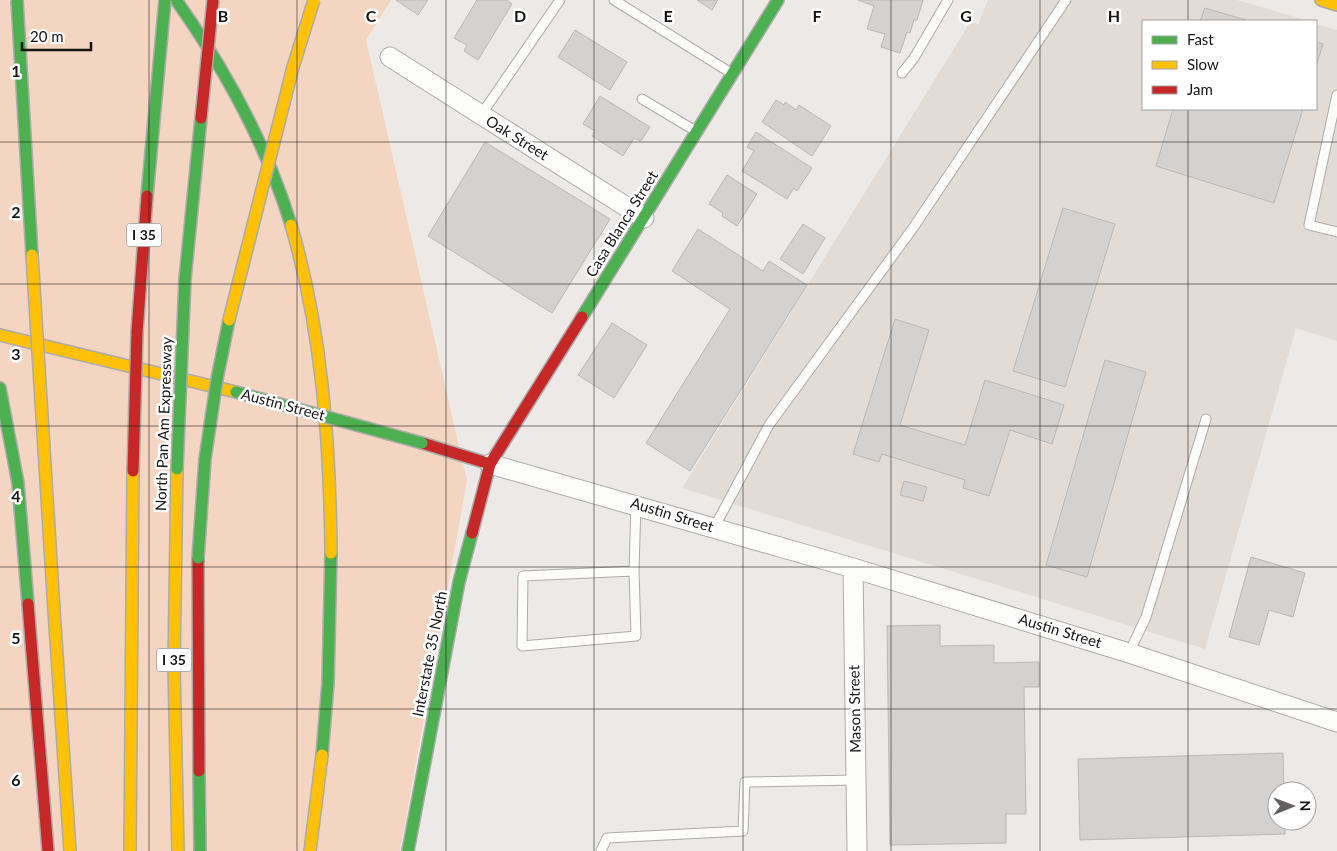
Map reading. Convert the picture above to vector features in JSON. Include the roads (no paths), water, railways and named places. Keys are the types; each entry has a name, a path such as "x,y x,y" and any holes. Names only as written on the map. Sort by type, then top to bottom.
{"main road":[{"path":"17,0 70,851"},
{"name":"North Pan Am Expressway","path":"130,851 133,471 137,332 165,0"},
{"path":"176,0 192,22 233,90 257,138 295,240 308,296 320,373 327,452 331,609 328,685 310,851"},
{"name":"North Pan Am Expressway","path":"178,851 174,666 177,469 185,279 213,0"},
{"path":"200,851 198,558 205,459 217,379 233,299 293,68 314,0"},
{"name":"Casa Blanca Street","path":"490,464 644,218 696,131 734,75 778,0"},
{"path":"1321,0 1337,5"},
{"name":"Austin Street","path":"0,335 236,392 422,443 490,464"},
{"path":"0,388 10,427 18,483 48,851"},
{"name":"Interstate 35 North","path":"408,851 459,582 490,464"}],"street":[{"name":"Oak Street","path":"390,58 644,218"},
{"name":"Austin Street","path":"490,464 636,504 853,568 1129,653 1337,722"},
{"name":"Mason Street","path":"853,568 857,851"}],"lane":[{"path":"481,115 560,0"},
{"path":"614,0 734,75"},
{"path":"902,73 914,58 948,0"},
{"path":"714,528 769,425 913,228 1066,0"},
{"path":"1337,94 1309,225 1337,232"},
{"path":"642,99 696,131"},
{"path":"1129,653 1146,617 1206,419"},
{"path":"634,571 523,576 522,646 636,636 634,571 636,504"},
{"path":"601,851 607,838 742,831 745,782 856,780"}]}
